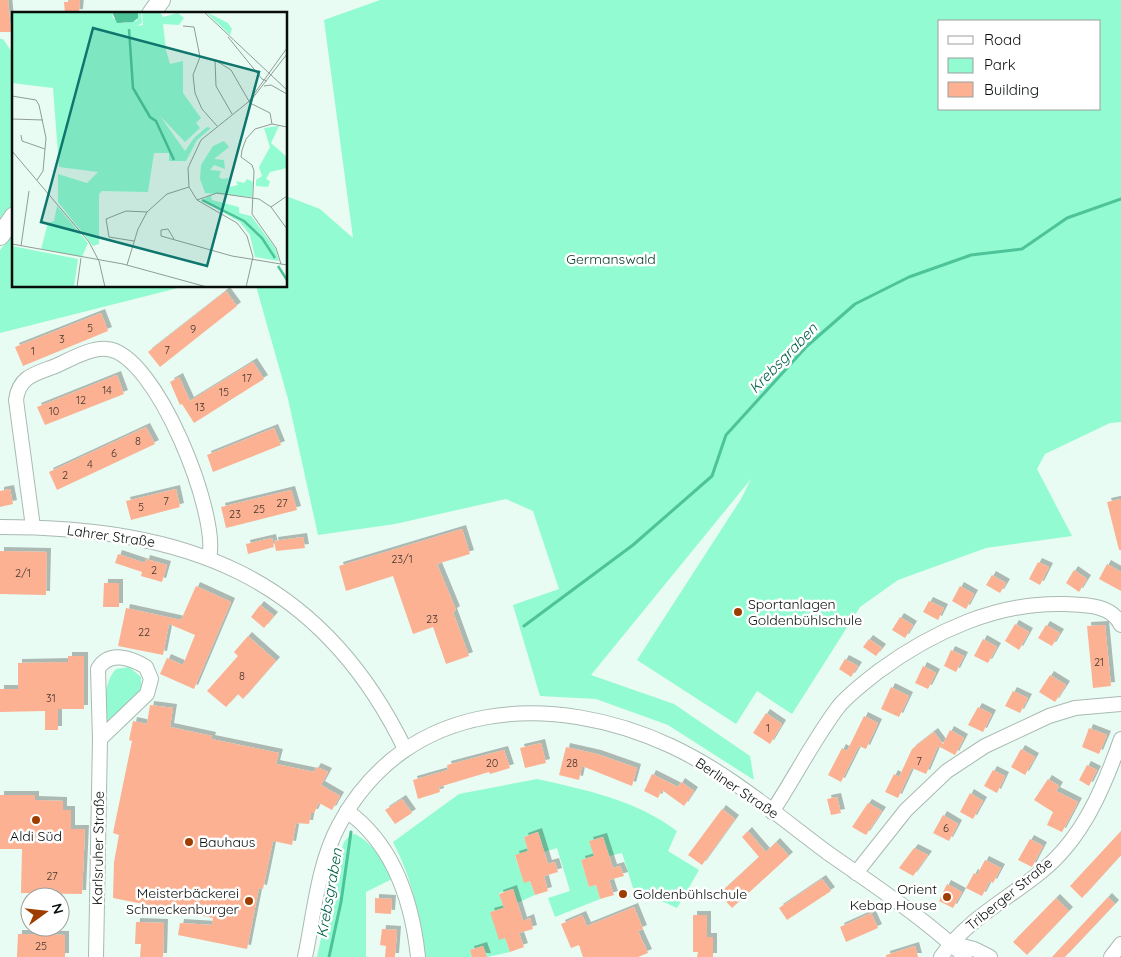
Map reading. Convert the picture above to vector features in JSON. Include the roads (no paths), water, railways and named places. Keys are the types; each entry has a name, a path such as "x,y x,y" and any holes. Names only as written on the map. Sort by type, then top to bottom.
{"main road":[{"path":"152,12 161,0"},
{"path":"0,236 12,219"}],"street":[{"path":"33,527 16,400 18,388 25,380 38,372 96,350 108,349 124,355 141,371 163,403 184,442 198,484 208,528 212,549 209,558"},
{"name":"Lahrer Straße","path":"0,526 33,527 140,538 209,558 262,583 303,613 330,638 367,686 405,749"},
{"path":"772,812 813,744 840,705 862,684 920,644 957,626 1014,608 1053,604 1088,605 1107,610 1120,620"},
{"name":"Karlsruher Straße","path":"96,957 100,739 98,669 106,660 116,657 132,659 146,667 151,679 147,694 100,739"},
{"path":"856,872 906,810 947,771 985,746 1048,716 1075,708 1121,704"},
{"name":"Berliner Straße","path":"305,957 324,862 336,831 347,811 372,778 391,759 430,735 477,719 504,714 539,712 574,715 626,729 671,746 714,770 856,872 951,943 965,957"},
{"name":"Triberger Straße","path":"941,957 951,943 975,920 1042,871 1065,847 1095,803 1107,780 1121,739"},
{"path":"347,811 373,833 393,865 410,910 418,957"},
{"name":"Berliner Straße","path":"951,943 974,948 990,957"},
{"path":"1111,957 1121,944"}],"waterway":[{"name":"Krebsgraben","path":"524,626 633,545 712,476 726,435 807,346 855,304 909,277 971,255 1022,249 1067,218 1121,199"},
{"name":"Krebsgraben","path":"329,957 341,902 351,832"}],"place":[{"name":"Sportanlagen Goldenbühlschule","path":"738,612"},
{"name":"Aldi Süd","path":"36,820"},
{"name":"Bauhaus","path":"189,842"},
{"name":"Goldenbühlschule","path":"623,894"},
{"name":"Orient Kebap House","path":"947,897"},
{"name":"Meisterbäckerei Schneckenburger","path":"249,901"}],"park label":[{"name":"Germanswald","path":"611,259"}]}
